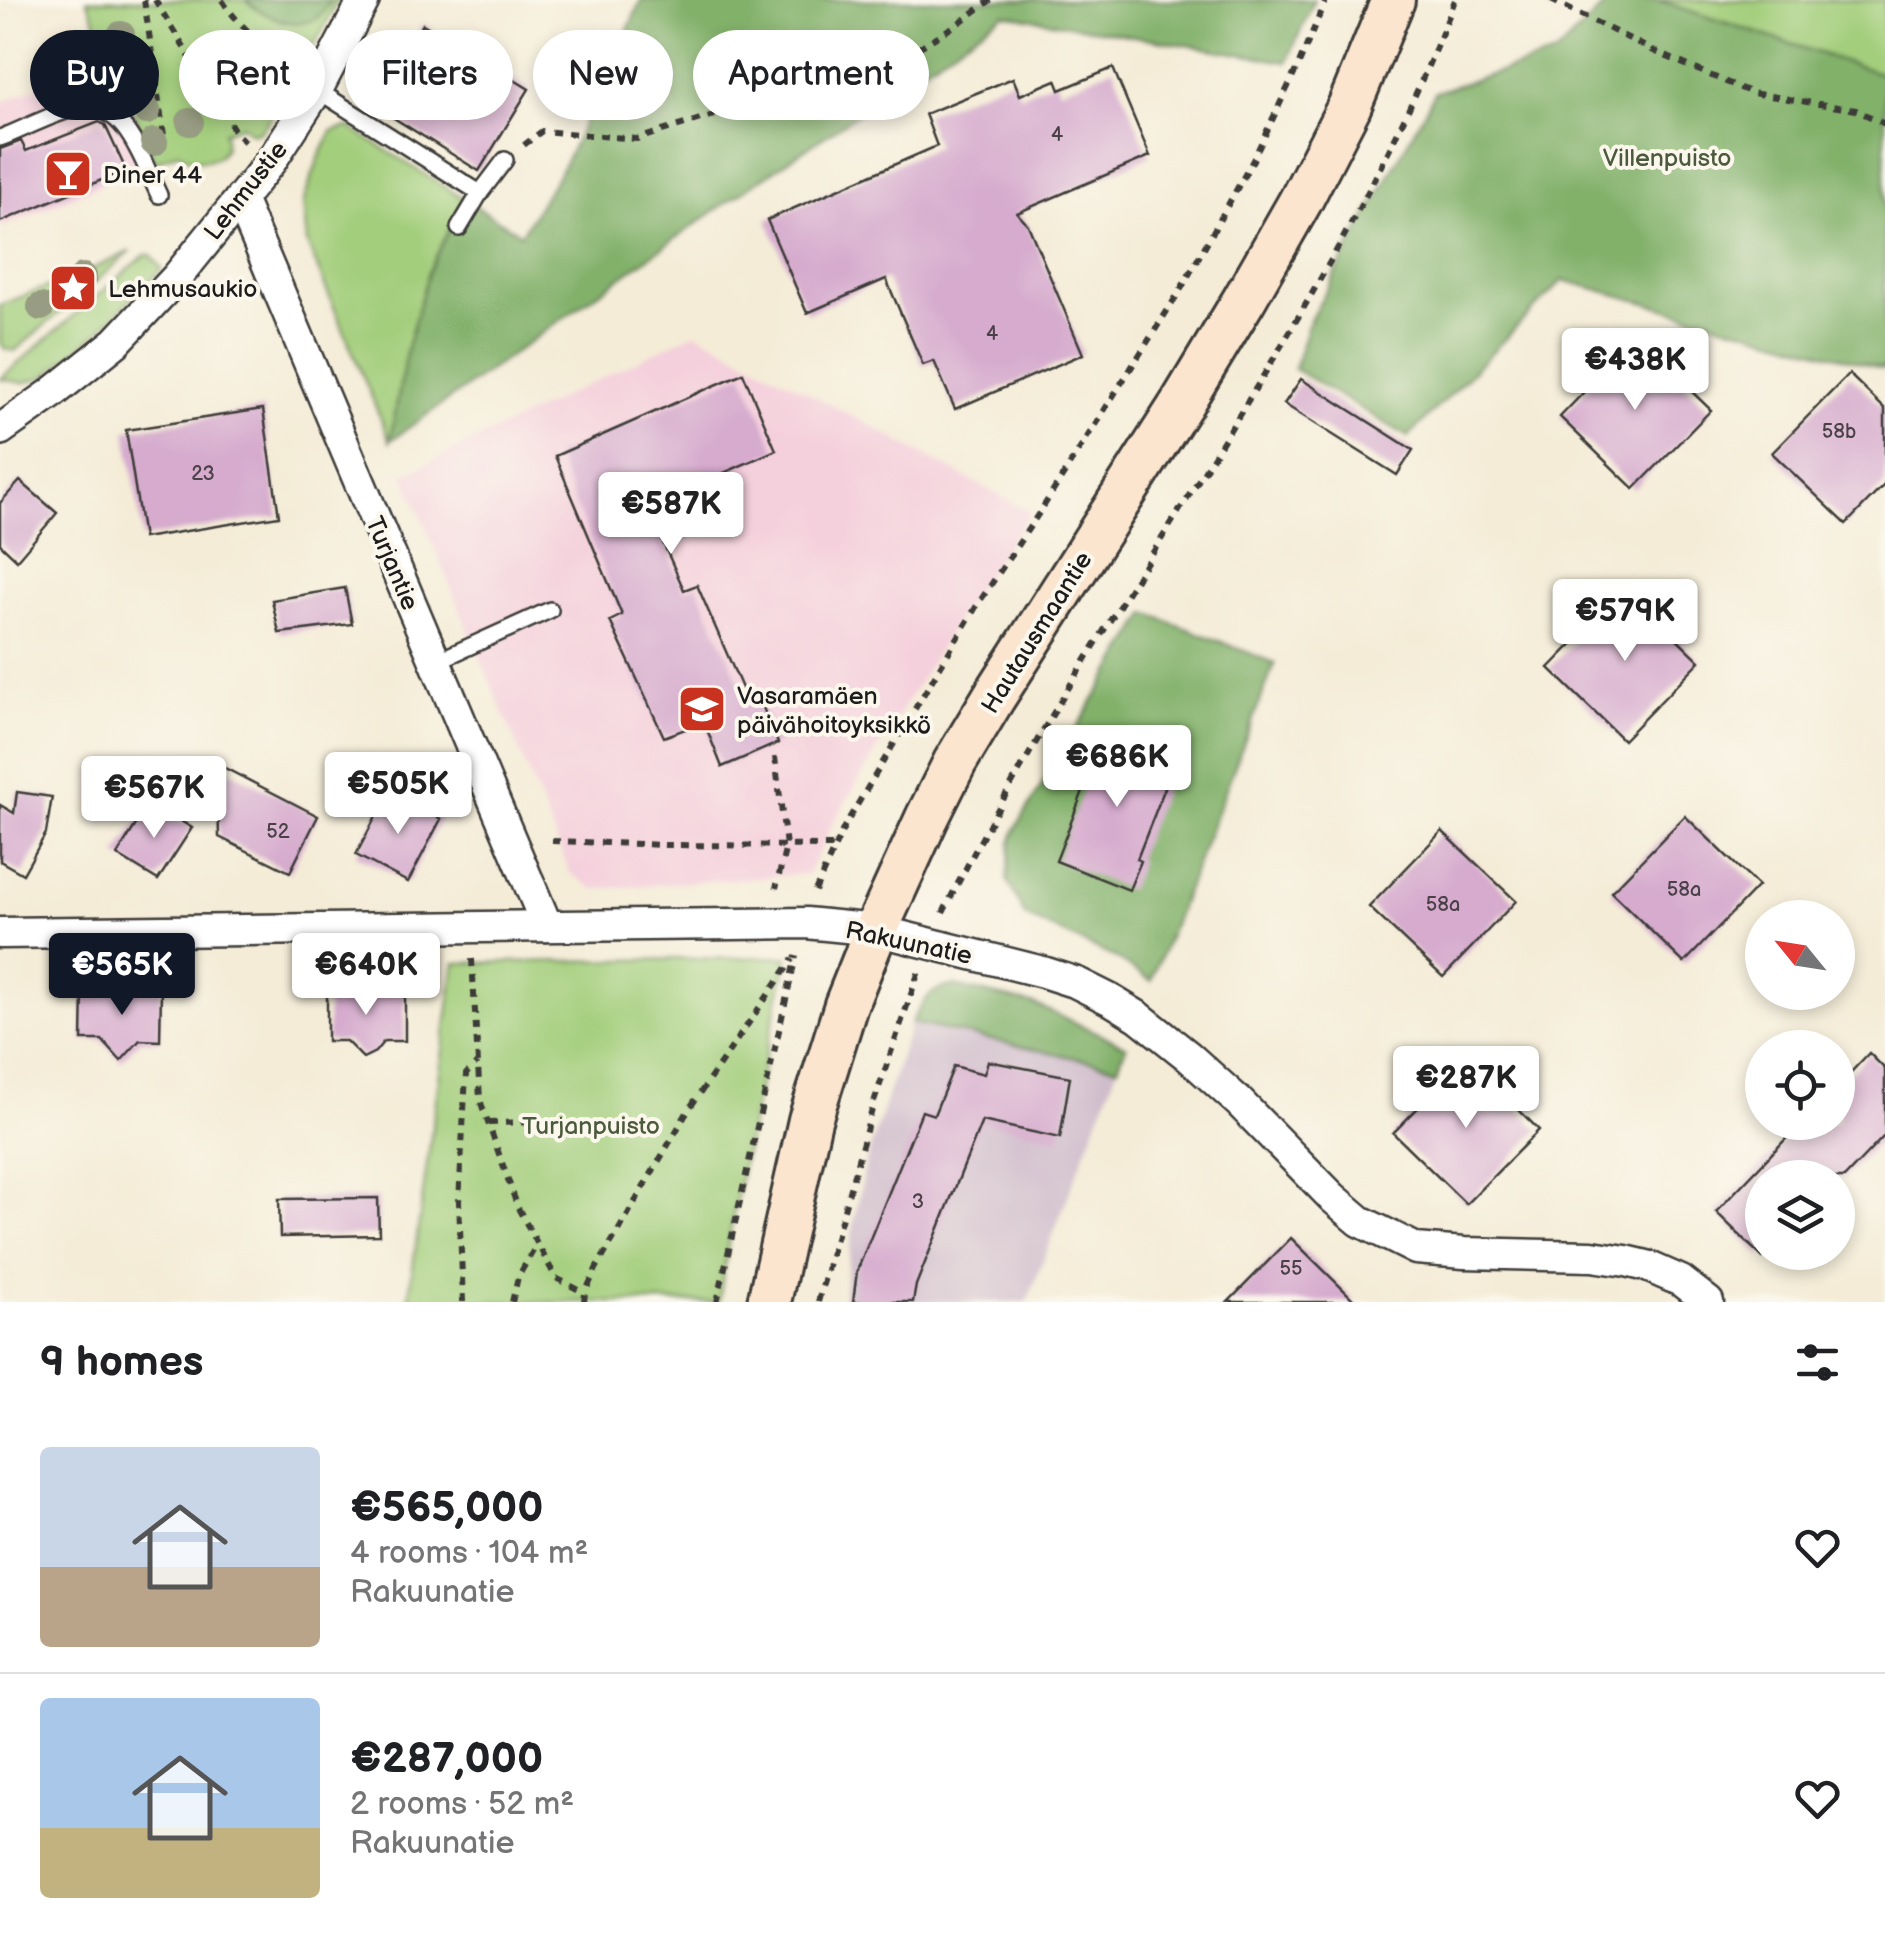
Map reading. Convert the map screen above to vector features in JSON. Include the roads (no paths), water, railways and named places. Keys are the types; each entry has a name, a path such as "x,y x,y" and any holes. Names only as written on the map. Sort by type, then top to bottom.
{"street":[{"name":"Lehmustie","path":"325,61 364,0"},
{"name":"Hautausmaantie","path":"770,1302 810,1120 846,1005 927,818 955,762 1182,403 1301,200 1349,107 1393,0"},
{"name":"Lehmustie","path":"0,429 116,342 177,277 240,199 270,161 292,120"},
{"name":"Turjantie","path":"240,199 546,926"},
{"name":"Rakuunatie","path":"0,933 806,923 876,930 1042,972 1111,1000 1188,1056 1360,1221 1416,1249 1626,1260 1681,1281 1708,1302"}],"lane":[{"path":"325,90 480,193"},
{"path":"0,138 78,107 110,112 128,135 160,195"},
{"path":"460,228 505,160"},
{"path":"436,662 550,610"}],"place":[{"name":"Diner 44","path":"68,174"},
{"name":"Lehmusaukio","path":"73,288"},
{"name":"Vasaramäen päivähoitoyksikkö","path":"702,709"}],"park label":[{"name":"Villenpuisto","path":"1667,157"},
{"name":"Turjanpuisto","path":"591,1125"}]}
